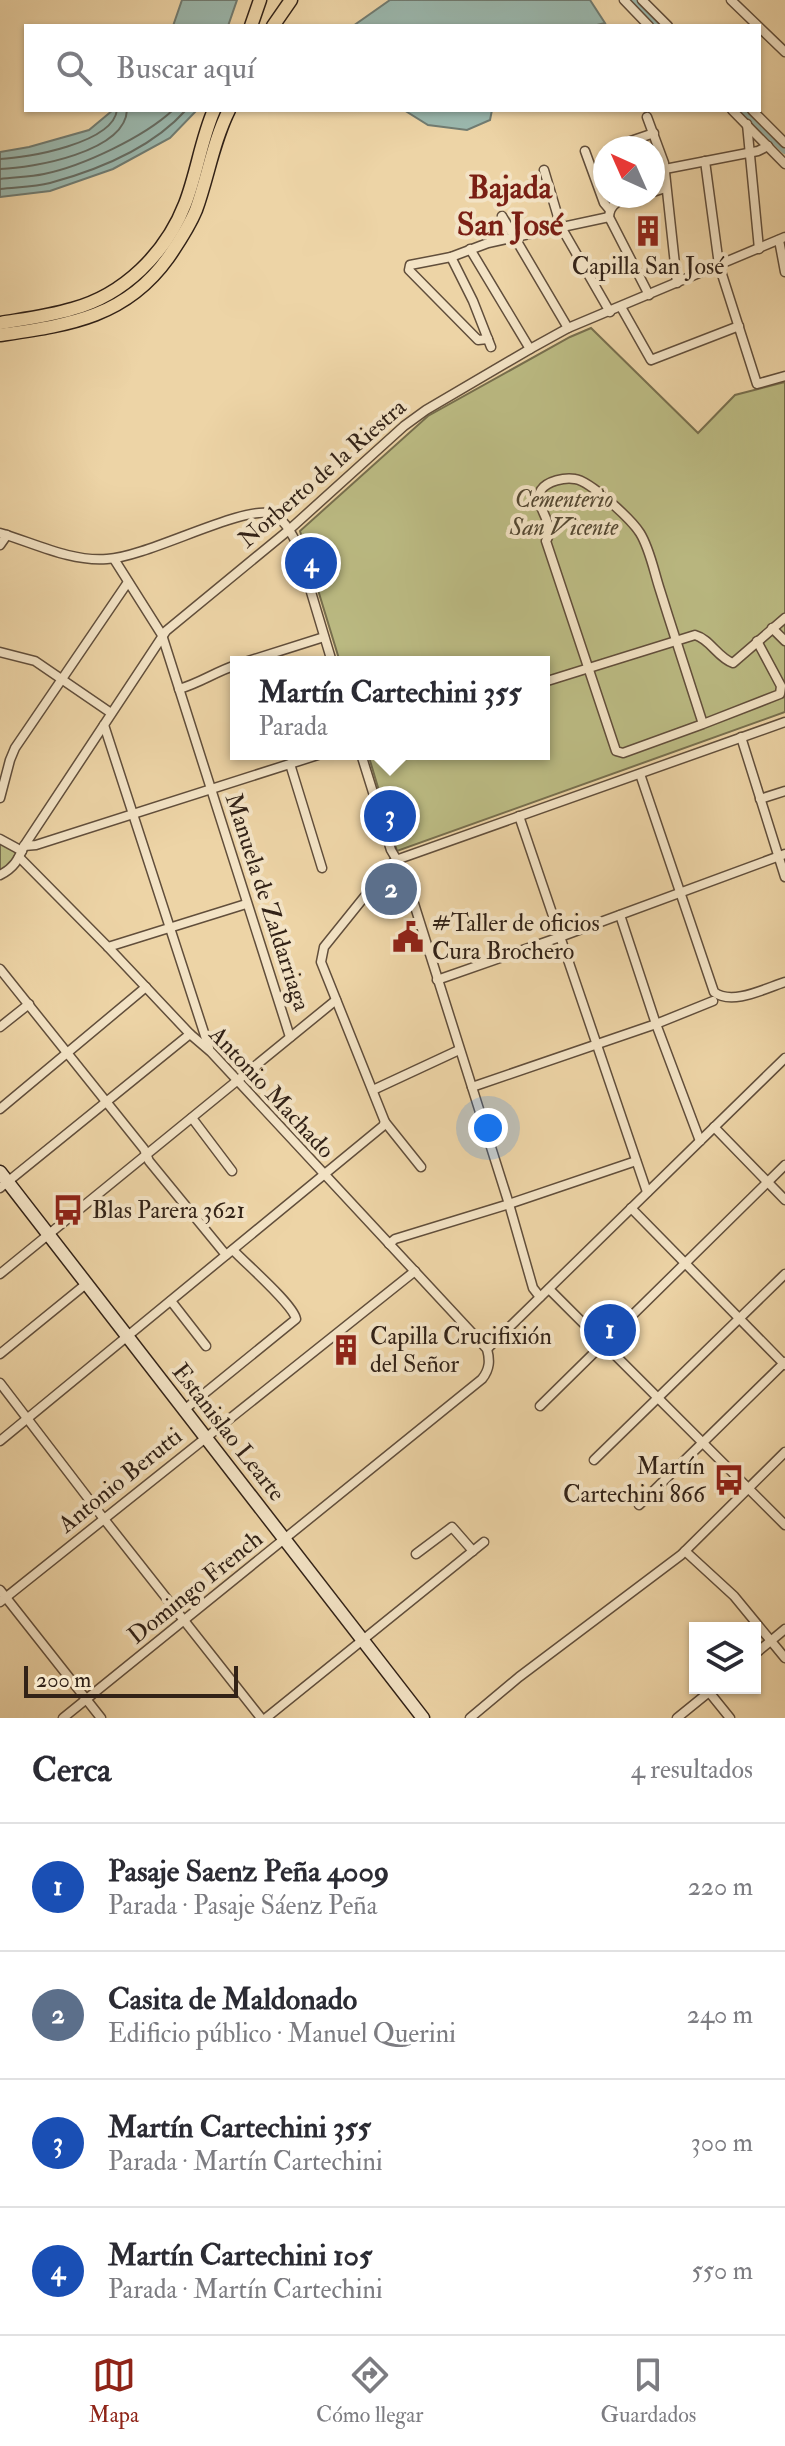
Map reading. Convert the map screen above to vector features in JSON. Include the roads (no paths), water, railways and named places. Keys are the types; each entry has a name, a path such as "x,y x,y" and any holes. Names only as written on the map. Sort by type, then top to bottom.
{"main road":[{"path":"252,24 260,0"},
{"path":"274,24 291,0"},
{"path":"0,323 91,303 122,286 138,272 161,246 179,218 191,189 213,112"},
{"path":"0,335 51,328 92,317 123,301 149,281 169,257 190,223 213,147 228,112"}],"street":[{"path":"624,0 647,24"},
{"path":"642,0 666,24"},
{"path":"731,0 754,24"},
{"path":"761,31 785,52"},
{"path":"734,112 785,164"},
{"path":"754,112 785,143"},
{"path":"647,117 655,136"},
{"path":"747,124 759,249"},
{"path":"645,136 654,133"},
{"path":"665,169 749,153 768,146"},
{"path":"585,151 604,203 649,295"},
{"path":"705,161 719,265 757,384 785,376"},
{"path":"544,170 561,227 610,312"},
{"path":"665,188 677,283"},
{"path":"451,257 490,343 478,340 408,267 413,263 451,257 488,243 561,227 609,213 612,208"},
{"path":"502,216 568,328"},
{"path":"782,239 785,272"},
{"name":"Norberto de la Riestra","path":"0,875 13,868 162,635 290,529 415,418 568,328 782,239"},
{"path":"470,249 530,349"},
{"path":"621,307 651,360 739,326"},
{"path":"703,724 640,533 589,484 576,479 562,479 544,486 539,499 550,529 546,541 614,747 619,752 703,724 780,694 781,686 757,641"},
{"path":"0,545 4,534 80,558 114,559 251,513 274,515 290,529 299,549 330,656"},
{"name":"Manuela de Zaldarriaga","path":"114,559 162,635 290,1037"},
{"path":"0,798 15,748 128,582"},
{"path":"550,680 699,635 730,663 785,618"},
{"path":"772,628 785,641"},
{"path":"264,656 324,637"},
{"path":"1,653 31,659 111,713"},
{"path":"179,689 199,683 212,672 230,667"},
{"path":"421,1167 385,1122 323,968 321,954 324,947 396,860 785,722"},
{"path":"104,725 211,1052"},
{"path":"741,737 760,799 782,855 785,877"},
{"path":"22,851 302,760"},
{"path":"363,760 396,860 404,872 533,1288 540,1297"},
{"path":"290,764 322,868"},
{"path":"640,774 717,998"},
{"path":"760,799 785,791"},
{"path":"519,816 647,1192"},
{"name":"Antonio Machado","path":"0,839 22,851 108,947 211,1052 415,1271 488,1354"},
{"path":"437,980 782,855"},
{"path":"108,947 246,904"},
{"path":"620,915 656,1024 700,1141"},
{"path":"0,969 69,1053 149,1161 230,1252 294,1311 296,1319 184,1410"},
{"path":"472,1087 656,1024 717,998 740,996 785,982"},
{"path":"0,1109 146,987"},
{"path":"0,1274 336,1000"},
{"path":"0,1027 29,1004"},
{"path":"3,1181 190,1034"},
{"path":"373,1090 459,1050"},
{"name":"Domingo French","path":"63,1718 482,1379 488,1370 488,1354 540,1297 785,1058"},
{"path":"192,1118 232,1171"},
{"path":"0,1441 385,1122"},
{"path":"714,1127 785,1200"},
{"path":"389,1244 395,1239 636,1161"},
{"path":"540,1406 785,1165"},
{"name":"Estanislao Learte","path":"3,1181 423,1718"},
{"path":"631,1208 785,1364 639,1505"},
{"name":"Antonio Berutti","path":"2,1596 104,1519 415,1271"},
{"path":"594,1460 785,1274"},
{"path":"0,1354 86,1284"},
{"path":"549,1289 785,1525"},
{"path":"171,1301 206,1346"},
{"path":"0,1383 104,1519 264,1718 484,1542"},
{"path":"470,1718 685,1551 785,1452"},
{"path":"416,1554 452,1527 473,1551"},
{"path":"685,1551 730,1591 785,1658"},
{"path":"2,1596 101,1718"},
{"path":"761,1649 785,1629"},
{"path":"677,1718 707,1694"},
{"path":"715,1694 730,1718"}],"water":[{"path":"182,0 237,0 229,24 174,24"},
{"path":"390,0 590,0 605,23 601,24 356,24"},
{"path":"111,112 195,112 170,138 113,169 50,191 0,197 0,152 89,130"},
{"path":"407,112 492,112 490,120 467,130 428,125"}],"waterway":[{"path":"634,0 657,24"},
{"path":"746,112 785,150"}],"place":[{"name":"Capilla San José","path":"648,231"},
{"name":"Martín Cartechini 105","path":"311,563"},
{"name":"Martín Cartechini 355","path":"390,816"},
{"name":"Casita de Maldonado","path":"391,889"},
{"name":"#Taller de oficios Cura Brochero","path":"408,937"},
{"name":"Blas Parera 3621","path":"68,1210"},
{"name":"Pasaje Saenz Peña 4009","path":"610,1330"},
{"name":"Capilla Crucifixión del Señor","path":"346,1350"},
{"name":"Martín Cartechini 866","path":"729,1480"}],"district":[{"name":"Bajada San José","path":"510,206"}],"park label":[{"name":"Cementerio San Vicente","path":"564,513"}]}
